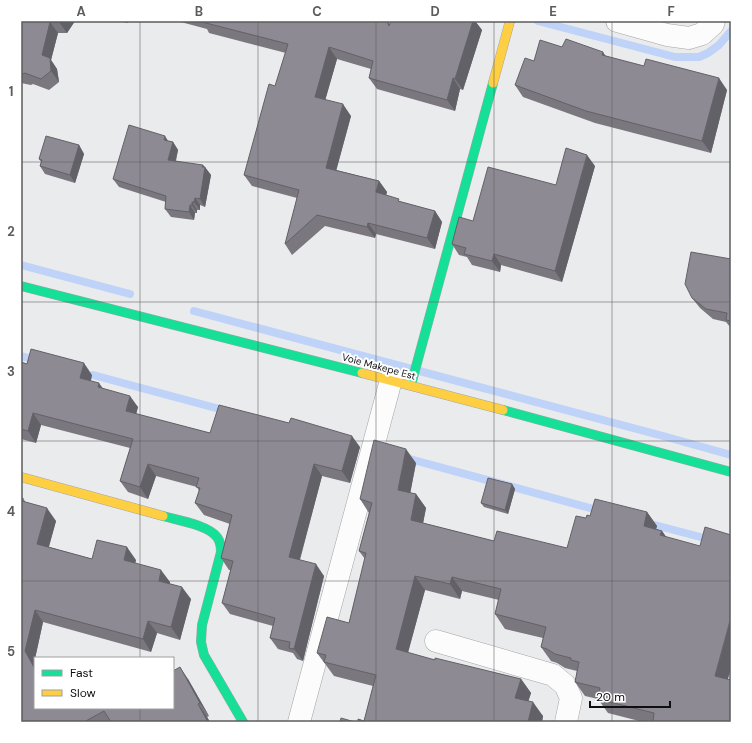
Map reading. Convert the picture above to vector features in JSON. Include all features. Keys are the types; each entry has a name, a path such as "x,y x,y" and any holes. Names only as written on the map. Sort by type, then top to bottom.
{"street":[{"path":"299,722 510,21"},
{"path":"617,21 667,35 689,38 702,34 713,24 714,21"},
{"name":"Voie Makepe Est","path":"21,286 401,382 731,472"},
{"path":"21,477 205,528 217,535 221,542 221,552 202,624 201,642 204,655 242,722"},
{"path":"436,641 553,675 565,685 571,698 566,722"}],"building":[{"path":"21,21 59,21 50,22 42,55 50,58 51,71 41,79 21,73"},
{"path":"202,21 387,21 389,26 391,21 473,21 447,100 369,78 373,61 329,47 315,97 343,104 326,168 379,181 376,192 399,199 398,201 435,211 427,238 368,223 367,227 317,215 285,244 299,190 244,175 269,84 275,86 288,44"},
{"path":"566,39 603,52 602,55 644,66 646,59 719,78 702,141 586,111 515,85 525,58 534,61 540,40 562,47"},
{"path":"129,125 165,136 164,140 173,142 168,160 203,165 202,167 205,167 200,199 195,198 192,205 190,205 189,212 165,209 166,196 113,179"},
{"path":"46,136 79,145 70,175 40,166 42,160 39,159"},
{"path":"566,148 587,155 555,271 494,254 492,261 464,254 466,248 452,244 459,217 473,221 488,167 556,185"},
{"path":"691,252 731,259 731,321 726,320 727,313 706,309 692,298 685,284"},
{"path":"31,349 84,363 80,378 99,383 98,387 130,396 126,411 210,433 219,405 289,423 291,418 352,436 342,471 314,464 289,557 316,564 294,649 289,648 290,642 270,638 275,618 222,603 233,561 221,558 232,515 195,503 200,488 196,487 199,478 148,464 140,487 120,481 133,439 33,413 28,431 21,429 21,362 27,364"},
{"path":"374,440 406,449 398,490 416,494 411,520 494,541 497,531 567,548 576,516 586,518 587,515 590,516 595,499 647,512 644,526 662,531 660,535 700,546 705,527 731,535 731,617 715,676 731,680 731,722 653,722 654,713 598,699 600,688 575,682 579,662 571,660 571,658 555,654 541,647 546,627 495,614 501,589 452,577 450,584 415,576 396,649 435,660 435,658 521,679 515,698 533,702 528,722 358,722 358,719 364,721 376,675 324,662 326,655 317,653 327,617 349,623 366,553 359,551 372,503 360,499"},
{"path":"488,478 512,484 505,510 481,503"},
{"path":"21,498 23,498 22,501 47,508 37,544 92,559 97,540 127,547 124,560 161,570 159,581 182,587 171,627 148,621 143,639 35,610 25,651 34,667 34,709 174,709 174,670 180,667 200,703 198,704 208,722 111,722 104,711 84,722 21,722"},
{"path":"341,718 355,722 340,722"}],"waterway":[{"path":"538,21 675,57 699,57 708,53 719,45 731,31"},
{"path":"21,265 130,294"},
{"path":"194,311 731,455"},
{"path":"21,356 39,361"},
{"path":"93,375 227,411"},
{"path":"406,458 601,511"},
{"path":"647,523 731,545"}],"traffic: fast":[{"path":"411,385 493,83"},
{"path":"21,286 362,373"},
{"path":"503,410 731,472"},
{"path":"163,516 200,526 213,533 219,540 221,552 202,625 201,642 204,655 243,722"}],"traffic: slow":[{"path":"493,83 510,21"},
{"path":"362,373 503,410"},
{"path":"21,477 163,516"}]}
